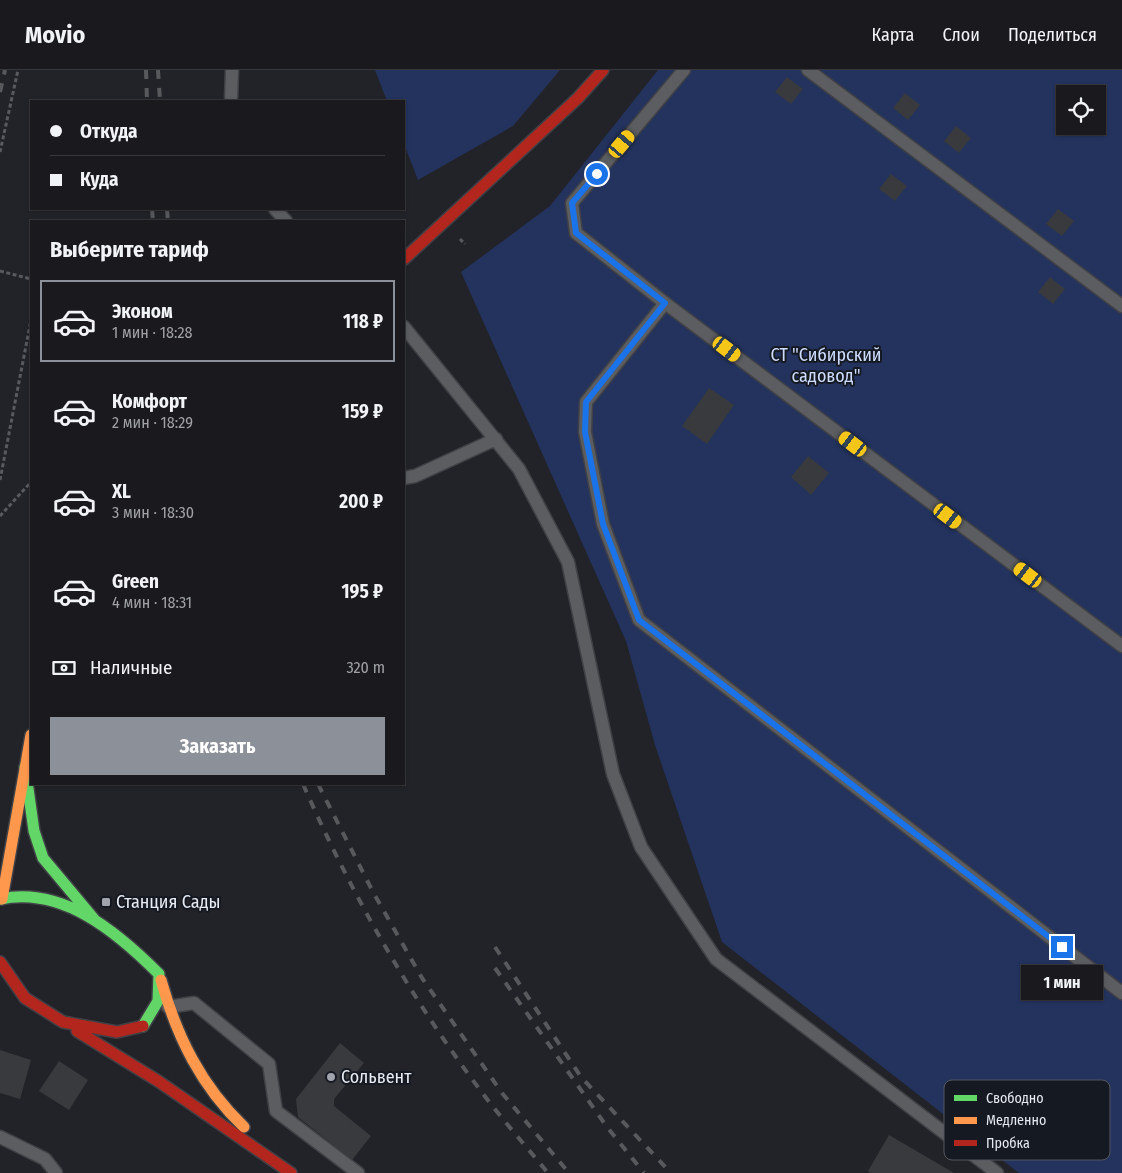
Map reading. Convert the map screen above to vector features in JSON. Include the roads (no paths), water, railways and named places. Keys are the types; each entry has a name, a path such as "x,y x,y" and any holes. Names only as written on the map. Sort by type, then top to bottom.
{"main road":[{"path":"405,258 578,98 603,70"},
{"path":"30,740 1,899 30,895 54,900 94,919 141,955 159,974 168,1008 196,1072 236,1120 295,1173"},
{"path":"25,767 34,831 43,858 94,919"},
{"path":"0,962 25,998"},
{"path":"63,1022 117,1032 143,1026 158,1000 159,974"},
{"path":"0,983 158,1081 291,1173"}],"lane":[{"path":"231,100 232,70"},
{"path":"684,70 572,203 576,233 665,303 1122,646"},
{"path":"808,70 1122,306"},
{"path":"276,210 285,220"},
{"path":"405,240 415,250"},
{"path":"665,303 586,402 585,432 603,524 639,620 1122,993"},
{"path":"405,328 519,469 568,562 612,774 641,847 716,959 944,1133"},
{"path":"405,478 415,476 496,439"},
{"path":"168,1008 194,1004 269,1064 276,1111 358,1173"},
{"path":"0,1137 45,1159 56,1173"},
{"path":"980,1160 997,1173"}],"railway":[{"path":"0,92 5,70"},
{"path":"146,70 147,100"},
{"path":"158,70 160,100"},
{"path":"152,210 153,220"},
{"path":"167,210 168,220"},
{"path":"303,785 364,909 411,989 462,1066 548,1173"},
{"path":"319,785 373,892 422,978 502,1093 569,1173"},
{"path":"495,947 581,1077 671,1173"},
{"path":"495,968 607,1127 644,1173"}],"place":[{"name":"Станция Сады","path":"106,902"},
{"name":"Сольвент","path":"331,1077"}],"park label":[{"name":"СТ \"Сибирский садовод\"","path":"826,365"}]}
